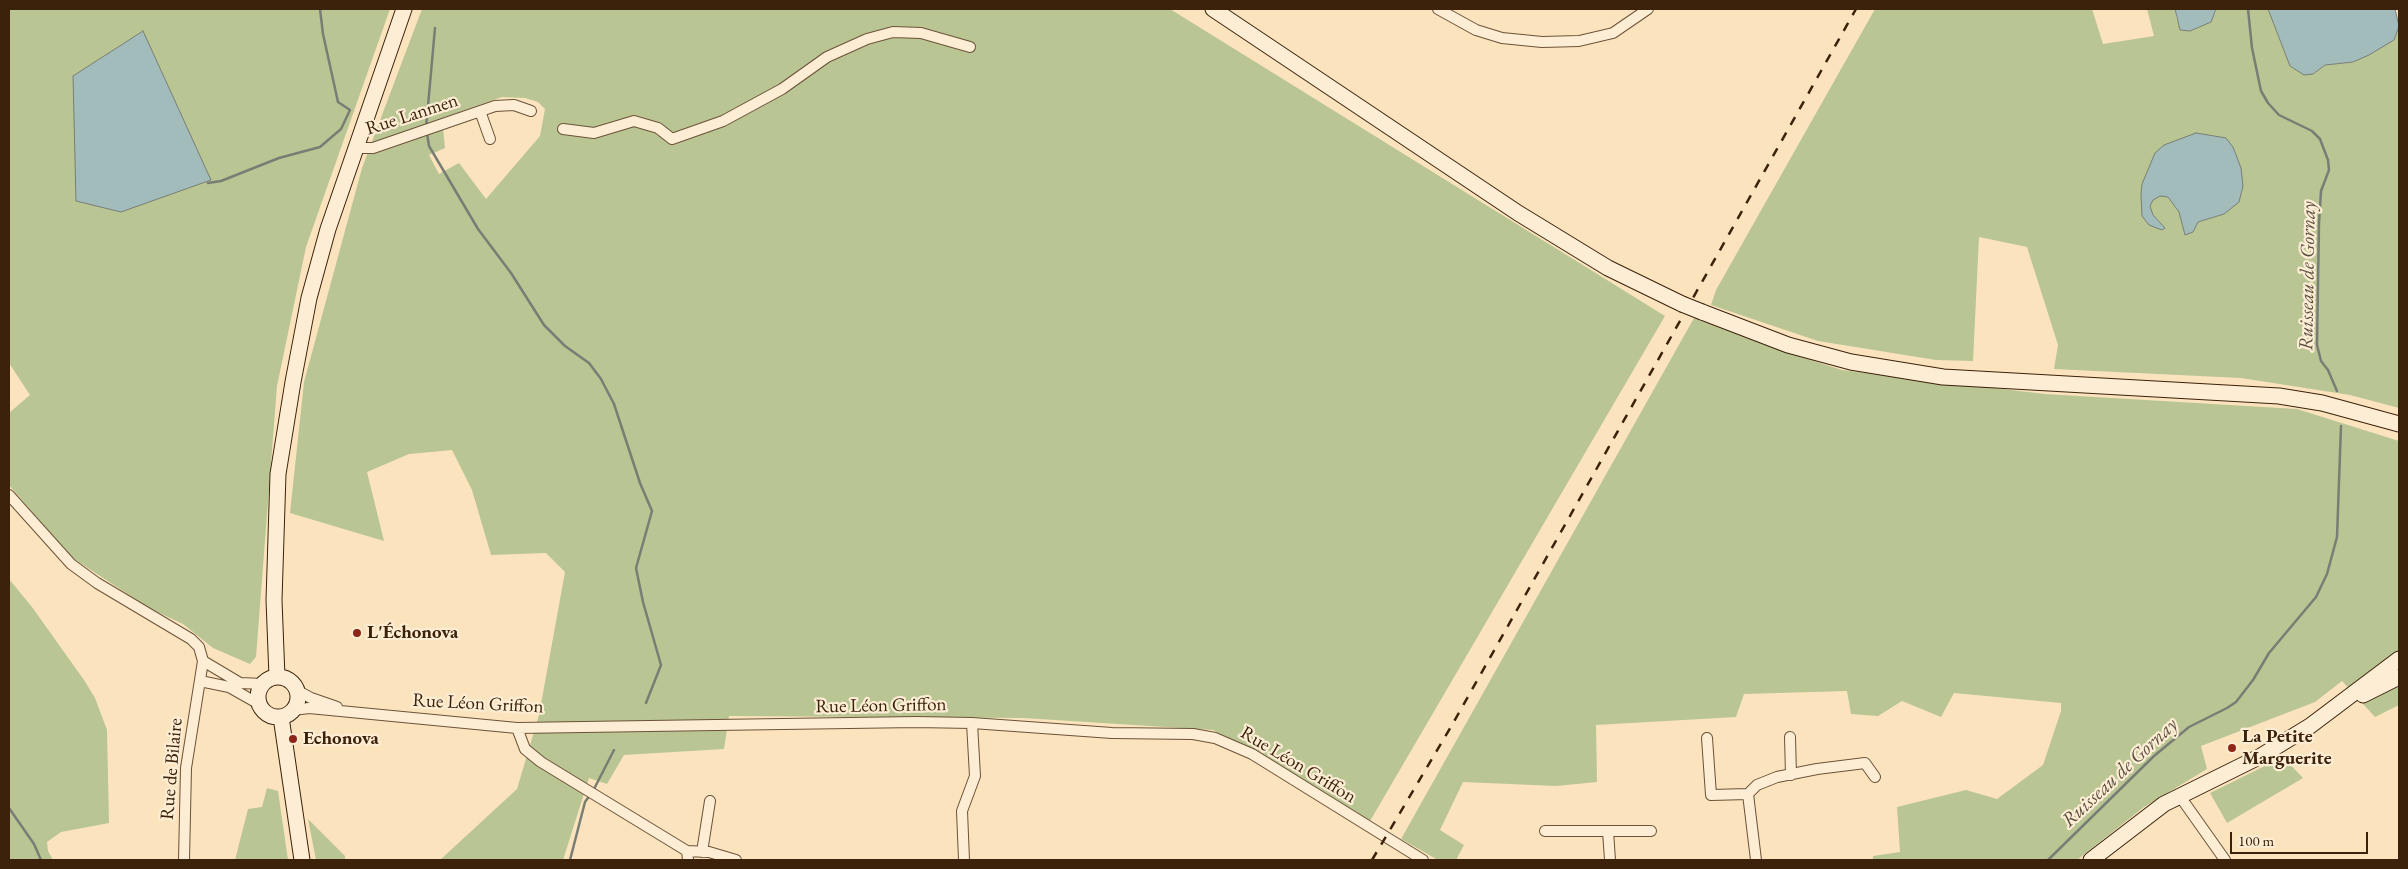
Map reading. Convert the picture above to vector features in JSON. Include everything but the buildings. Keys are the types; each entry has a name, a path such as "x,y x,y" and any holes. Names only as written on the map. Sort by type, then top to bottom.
{"main road":[{"path":"1213,9 1518,214 1608,268 1682,304 1806,350 1851,362 1934,375 2237,392 2304,400 2399,424"},
{"path":"277,677 274,600 278,474 309,298 328,229 354,148 404,11"},
{"path":"2360,413 2399,430"},
{"path":"2091,860 2164,804 2267,753 2333,709 2346,706 2396,665"},
{"path":"287,714 266,712 259,704 258,693 263,684 277,677 288,679 298,691 298,699 287,714 302,860"}],"street":[{"path":"1438,9 1476,30 1502,38 1542,42 1579,41 1613,33 1648,9"},
{"path":"563,129 594,133 634,121 658,128 672,139 723,121 782,89 827,57 867,39 893,32 921,33 970,47"},
{"name":"Rue Lanmen","path":"354,148 373,148 495,106 514,105 531,111"},
{"name":"Rue Lanmen","path":"480,111 490,139"},
{"path":"9,496 71,564 97,583 191,640 199,647 203,661 240,683 263,684"},
{"name":"Rue de Bilaire","path":"184,860 186,768 203,661"},
{"path":"200,681 229,687 259,704"},
{"name":"Rue Léon Griffon","path":"298,691 311,698 355,712"},
{"name":"Rue Léon Griffon","path":"287,714 309,708 516,728 972,723 1112,733 1193,734 1215,738 1252,754 1395,844 1424,860"},
{"path":"964,860 962,811 975,776 972,723"},
{"path":"516,728 525,749 584,790 687,856 702,852 736,860"},
{"path":"1790,737 1791,775"},
{"path":"1707,738 1711,795 1748,794 1757,785 1791,775 1817,769 1865,763 1875,777"},
{"path":"1748,794 1756,860"},
{"path":"2180,796 2225,860"},
{"path":"702,852 710,801"},
{"path":"1608,831 1610,860"},
{"path":"1545,832 1651,831"}],"green space":[{"path":"9,9 390,9 306,247 277,386 256,657 250,664 213,648 183,624 149,608 71,557 9,485 9,413 30,395 9,363"},
{"path":"422,9 1170,9 1665,316 1370,821 1213,730 1023,718 729,716 724,749 624,755 607,784 589,778 563,860 440,860 517,789 539,715 565,572 546,553 491,555 472,490 452,450 409,454 367,472 384,541 290,513 304,382 362,168","holes":["502,97 525,98 538,102 545,109 540,136 486,199 459,163 439,174 429,155 445,148 442,118"]},
{"path":"1875,9 2092,9 2103,44 2154,36 2147,9 2175,9 2177,21 2215,14 2216,9 2268,9 2290,66 2313,74 2325,65 2353,62 2394,40 2399,26 2399,408 2350,395 2241,378 2054,369 2058,345 2027,247 1979,237 1973,361 1936,360 1818,341 1711,305 1716,290","holes":["2196,133 2226,139 2224,214 2198,222 2193,232 2184,230 2179,212 2168,197 2160,195 2150,205 2153,215 2164,227 2141,208 2142,184"]},
{"path":"1694,318 1779,350 1842,370 2045,394 2297,409 2399,441 2399,705 2375,717 2342,681 2315,702 2201,746 2207,769 2144,807 2077,860 1873,860 1873,856 1900,852 1897,807 1966,790 1997,799 2043,765 2061,711 2061,703 1954,693 1941,717 1902,701 1878,716 1851,714 1847,691 1744,694 1736,717 1596,725 1597,782 1556,786 1463,782 1440,830 1464,845 1456,860 1438,860 1401,839"},
{"path":"9,579 32,607 84,680 95,698 107,730 109,823 61,832 47,842 48,851 53,860 9,860"},
{"path":"2283,757 2303,778 2227,823 2210,793"},
{"path":"267,788 278,791 288,860 235,860 248,809 262,807"},
{"path":"308,819 345,856 345,860 316,860"}],"water":[{"path":"2175,9 2216,9 2211,22 2190,31 2180,30"},
{"path":"2268,9 2395,9 2399,26 2394,40 2369,55 2353,62 2325,65 2313,74 2304,75 2290,66"},
{"path":"143,31 211,180 121,212 76,201 73,76"},
{"path":"2196,133 2226,138 2233,147 2241,168 2243,186 2239,202 2224,214 2198,222 2193,232 2185,235 2179,212 2168,197 2160,196 2153,200 2150,206 2153,215 2165,228 2162,230 2149,225 2142,216 2141,194 2142,184 2155,153 2164,145"}],"waterway":[{"path":"208,183 221,181 279,158 320,147 341,129 350,110 338,102 323,34 320,9"},
{"name":"Ruisseau de Gornay","path":"2248,9 2252,48 2261,91 2268,103 2279,115 2312,131 2320,139 2328,160 2329,170 2321,191 2319,223 2317,345 2321,361 2328,370 2337,391"},
{"path":"426,128 435,28"},
{"path":"427,133 429,146 478,229 511,273 544,325 565,346 589,363 601,379 614,404 640,483 652,511 636,568 643,602 661,665 646,703"},
{"name":"Ruisseau de Gornay","path":"2048,860 2154,756 2189,727 2236,702 2253,680 2269,653 2316,597 2327,574 2337,537 2341,426"},
{"path":"593,791 614,750"},
{"path":"570,860 585,802 590,795"},
{"path":"9,808 34,844 41,860"}],"railway":[{"path":"1372,860 1452,725 1856,9"}],"place":[{"name":"L'Échonova","path":"357,633"},
{"name":"Echonova","path":"293,739"},
{"name":"La Petite Marguerite","path":"2232,748"}]}
